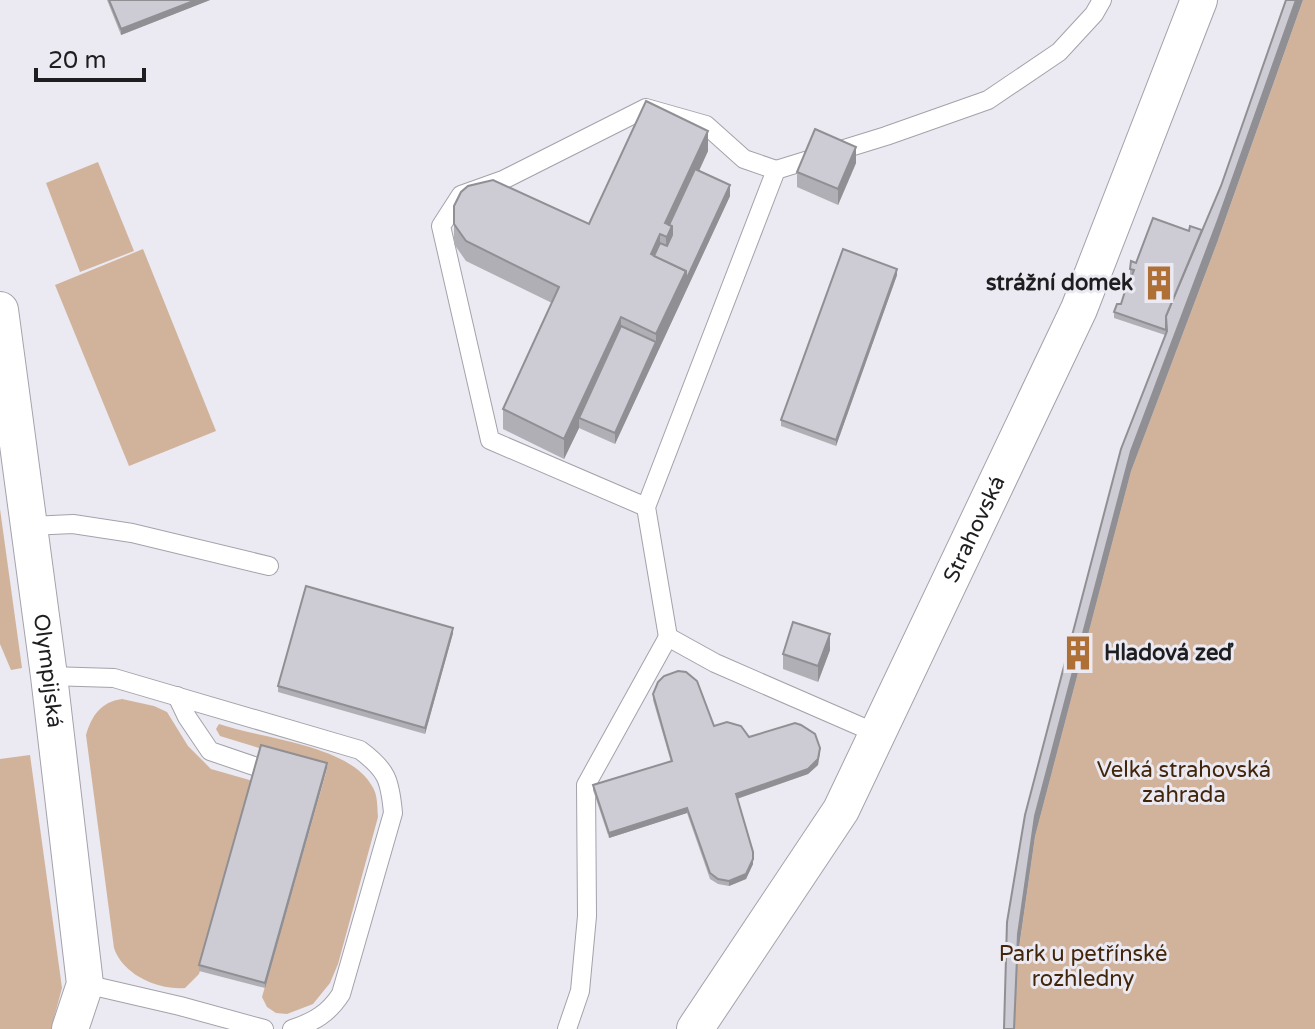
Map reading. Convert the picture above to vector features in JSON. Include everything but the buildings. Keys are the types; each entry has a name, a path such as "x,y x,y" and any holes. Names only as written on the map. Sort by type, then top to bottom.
{"street":[{"name":"Strahovská","path":"695,1029 841,810 1079,309 1199,0"},
{"name":"Olympijská","path":"0,310 49,676 85,984 70,1029"}],"lane":[{"path":"646,507 490,440 441,226 461,195 503,180 646,108 706,125 744,159 776,170 988,100 1059,52 1094,14 1102,0"},
{"path":"567,1029 580,991 587,916 586,785 668,637 646,507 776,170"},
{"path":"30,526 73,524 132,533 269,566"},
{"path":"668,637 715,663 878,734"},
{"path":"49,676 114,678 360,750 380,764 390,785 393,813 341,994 331,1010 292,1029"},
{"path":"177,696 210,751 257,767"},
{"path":"85,984 264,1029"}],"green space":[{"name":"Velká strahovská zahrada","path":"1303,0 1315,0 1315,1029 1014,1029 1018,955 1035,836 1131,471 1218,240"},
{"path":"98,162 134,251 80,272 46,183"},
{"path":"143,249 216,431 129,466 55,285"},
{"path":"0,509 22,668 11,670 0,644"},
{"path":"122,699 167,712 188,746 211,769 253,781 199,974 185,988 164,986 143,979 125,966 114,948 86,735 98,711 108,703"},
{"path":"219,724 303,745 345,761 361,772 376,797 378,817 338,964 330,983 313,1004 287,1014 276,1013 267,1007 262,997 327,769 220,736 216,729"},
{"path":"30,755 62,988 51,1029 0,1029 0,759"}],"place":[{"name":"strážní domek","path":"1159,283"},
{"name":"Hladová zeď","path":"1078,653"}],"park label":[{"name":"Park u petřínské rozhledny","path":"1083,966"}]}
